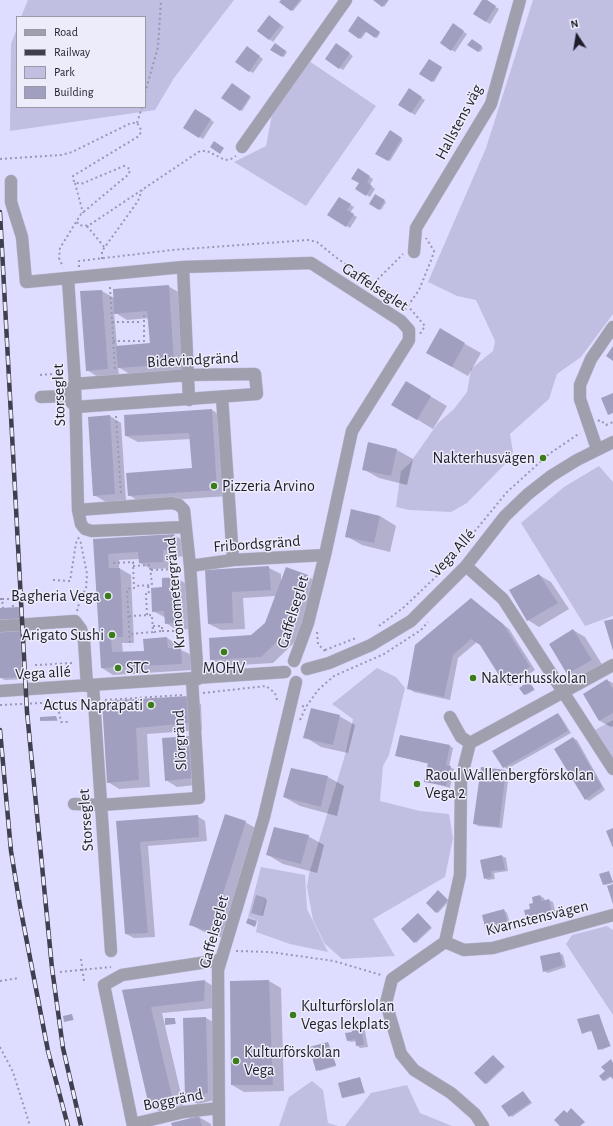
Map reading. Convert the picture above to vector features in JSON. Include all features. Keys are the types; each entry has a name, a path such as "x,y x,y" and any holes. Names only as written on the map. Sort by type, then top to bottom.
{"street":[{"path":"242,147 346,0"},
{"name":"Hallstens väg","path":"414,252 416,228 490,104 520,0"},
{"name":"Gaffelseglet","path":"11,181 11,202 22,236 26,282 183,267 311,263 401,321 409,330 409,340 352,430 325,555 308,623 294,661"},
{"path":"183,267 189,400"},
{"name":"Storseglet","path":"68,279 76,407 78,510"},
{"path":"597,449 580,399 580,385 591,359 613,327"},
{"name":"Bidevindgränd","path":"75,384 220,374 256,374 257,394 76,407"},
{"path":"64,396 75,384"},
{"path":"41,397 64,396 76,407"},
{"path":"222,397 233,560"},
{"name":"Vega Allé","path":"307,669 329,663 392,634 411,621 466,566 506,516 528,494 551,476 597,449 613,442"},
{"name":"Kronometergränd","path":"78,510 172,504 179,505 184,510 190,566 195,679"},
{"path":"78,510 80,524 85,529 92,531 185,527"},
{"name":"Fribordsgränd","path":"190,566 233,560 325,555"},
{"path":"466,566 503,599 613,769"},
{"name":"Storseglet","path":"0,626 75,621 81,629 84,640 90,686 101,805 111,951"},
{"path":"294,661 303,663 307,669 306,675 296,682 289,680 285,672 288,665 294,661"},
{"path":"483,1126 475,1114 451,1093 414,1070 401,1054 386,1003 392,979 445,942 460,875 461,779 470,743 565,693 613,665"},
{"name":"Vega Allé","path":"90,686 285,672"},
{"name":"Slörgränd","path":"101,805 199,798 195,679"},
{"name":"Gaffelseglet","path":"219,1126 218,970 264,817 296,682"},
{"name":"Vega allé","path":"0,691 90,686"},
{"path":"450,717 462,737 470,743"},
{"path":"74,804 101,805"},
{"name":"Kvarnstensvägen","path":"445,942 464,950 494,948 613,915"},
{"path":"133,1125 104,985 122,975 220,960"},
{"name":"Boggränd","path":"133,1125 184,1112 219,1108"}],"path":[{"path":"146,89 158,47 161,0"},
{"path":"83,213 75,183 72,178 78,172 139,136 141,130 137,123 142,108"},
{"path":"0,159 30,158 72,152 132,123 137,123"},
{"path":"77,222 80,225 87,226 197,152 206,151 228,160 234,158 242,147"},
{"path":"68,279 58,258 60,248 83,213 129,174 130,169 124,166 81,184 75,183"},
{"path":"102,259 102,251 138,201 142,190"},
{"path":"87,226 105,248"},
{"path":"401,321 407,305 419,290 432,258 434,250 424,235"},
{"path":"374,283 402,254 414,252"},
{"path":"110,287 115,370"},
{"path":"113,341 144,341 144,314"},
{"path":"112,322 143,322"},
{"path":"40,375 67,373"},
{"path":"116,414 121,496"},
{"path":"375,628 403,608 443,570 507,492 549,454 600,420 606,426 613,422"},
{"path":"53,580 70,581 76,542 80,536"},
{"path":"113,563 133,562 134,586"},
{"path":"130,646 127,589 134,588 134,586 152,585 150,565 133,566"},
{"path":"151,570 178,569"},
{"path":"147,615 146,594 149,594 148,585"},
{"path":"3,608 1,599 18,599"},
{"path":"12,599 13,607"},
{"path":"129,616 152,615 153,632"},
{"path":"153,626 162,626 162,631"},
{"path":"130,634 182,630"},
{"path":"325,650 362,635"},
{"path":"312,642 318,644"},
{"path":"35,665 86,662"},
{"path":"57,702 61,722 68,722"},
{"path":"298,725 306,707"},
{"path":"231,952 270,952 326,960 392,979"},
{"path":"82,959 84,981"},
{"path":"60,972 105,968"},
{"path":"0,981 19,978"},
{"path":"0,1047 13,1072 30,1126"}],"green space":[{"path":"28,0 234,0 174,78 155,110 10,131 11,44 16,31 16,108 146,108 146,16 21,16"},
{"path":"533,0 613,0 613,314 581,357 557,374 549,399 510,434 513,452 507,462 467,503 451,512 409,510 396,507 401,471 410,463 438,423 454,409 467,392 471,369 493,351 495,341 476,300 457,296 428,282 486,148"},
{"path":"309,61 376,106 306,206 234,162 266,146 272,114"},
{"path":"599,466 613,482 613,616 585,626 521,523 564,487"},
{"path":"377,668 396,677 405,688 389,755 383,766 380,801 420,811 449,814 453,838 445,877 373,919 395,956 342,959 325,944 313,920 307,887 309,874 345,755 353,719 332,704"},
{"path":"613,720 613,761 595,730"},
{"path":"261,867 305,875 307,909 328,952 290,944 256,932 258,921 248,917"},
{"path":"607,926 613,930 613,1015 566,944 572,935"},
{"path":"312,1081 323,1090 328,1123 338,1126 279,1126 289,1097"},
{"path":"407,1085 420,1113 452,1126 345,1126 371,1093"}],"building":[{"path":"281,0 300,0 291,11 279,2"},
{"path":"373,0 388,0 382,7"},
{"path":"482,0 487,0 496,6 486,22 473,14"},
{"path":"269,15 281,25 269,40 257,31"},
{"path":"358,16 380,32 375,38 365,31 359,39 348,31"},
{"path":"453,23 464,31 451,51 440,43"},
{"path":"472,39 482,46 478,52 467,45"},
{"path":"275,43 286,51 282,57 270,50"},
{"path":"336,43 350,53 339,69 325,59"},
{"path":"247,46 260,56 249,72 235,62"},
{"path":"429,59 442,67 432,82 419,74"},
{"path":"232,83 250,96 240,111 221,98"},
{"path":"409,88 422,97 411,113 398,105"},
{"path":"195,109 211,119 199,138 183,128"},
{"path":"390,130 402,138 388,161 375,154"},
{"path":"214,141 224,148 220,154 210,147"},
{"path":"358,168 370,176 367,182 372,186 366,196 355,189 359,183 351,179"},
{"path":"375,194 385,200 379,210 369,204"},
{"path":"339,197 351,204 347,210 354,214 346,227 327,215"},
{"path":"169,285 174,364 118,368 116,346 150,343 147,311 114,314 113,289"},
{"path":"102,290 108,369 86,371 80,291"},
{"path":"440,328 465,343 452,367 426,353"},
{"path":"613,346 613,361 606,356"},
{"path":"406,381 431,396 417,420 391,405"},
{"path":"613,393 613,413 608,415 601,398"},
{"path":"212,409 217,490 128,496 126,473 192,468 189,433 125,436 124,415"},
{"path":"110,415 115,494 93,496 88,417"},
{"path":"368,442 397,449 391,476 362,470"},
{"path":"351,509 380,516 374,543 345,537"},
{"path":"174,534 175,550 163,550 163,562 139,563 138,552 108,554 109,568 120,568 123,637 111,637 112,652 144,651 143,639 167,637 168,648 181,648 182,664 101,668 93,539"},
{"path":"269,566 271,590 232,592 233,623 208,624 205,570"},
{"path":"286,567 308,575 284,635 261,657 210,660 209,638 251,635 265,623"},
{"path":"539,574 558,603 527,621 509,590"},
{"path":"177,577 180,622 165,624 164,611 152,612 151,588 162,587 162,578"},
{"path":"471,598 503,624 530,667 504,683 480,645 471,639 453,655 444,697 407,689 415,645"},
{"path":"19,607 22,677 0,678 0,608"},
{"path":"613,619 613,651 604,621"},
{"path":"573,629 592,660 567,674 549,644"},
{"path":"607,679 613,689 613,713 599,721 583,694"},
{"path":"529,681 534,689 524,695 519,688"},
{"path":"189,696 191,723 136,728 139,780 107,783 102,701"},
{"path":"311,708 340,715 333,745 303,738"},
{"path":"558,713 568,731 503,768 492,751"},
{"path":"56,716 57,720 40,721 40,717"},
{"path":"400,735 450,745 446,765 451,766 446,786 424,782 428,763 395,756"},
{"path":"191,736 193,778 165,781 162,738"},
{"path":"573,737 602,787 585,800 554,749"},
{"path":"481,767 506,770 499,827 473,824"},
{"path":"291,768 328,776 321,807 283,797"},
{"path":"225,814 246,821 211,932 189,925"},
{"path":"198,815 199,837 140,842 148,933 125,934 116,821"},
{"path":"274,827 309,835 301,864 266,855"},
{"path":"613,828 613,848 606,831"},
{"path":"502,855 505,870 491,871 492,877 484,879 480,860"},
{"path":"609,871 613,882 603,885 599,874"},
{"path":"613,884 613,904 607,886"},
{"path":"438,890 448,900 436,913 426,903"},
{"path":"256,895 266,898 261,916 251,913"},
{"path":"540,895 542,901 549,899 552,913 526,919 524,910 530,909 529,904 533,903 532,897"},
{"path":"504,909 508,925 486,931 482,915"},
{"path":"418,913 431,927 414,943 401,929"},
{"path":"248,918 257,921 255,927 246,923"},
{"path":"560,952 563,965 543,972 540,956"},
{"path":"205,980 204,1001 151,1007 173,1101 149,1106 122,990"},
{"path":"269,980 273,1085 231,1085 230,981"},
{"path":"72,1014 73,1020 64,1022 63,1016"},
{"path":"599,1014 610,1046 598,1050 591,1030 582,1034 577,1019"},
{"path":"206,1017 208,1093 185,1098 183,1018"},
{"path":"165,1018 175,1018 175,1024 165,1025"},
{"path":"361,1023 364,1045 356,1046 355,1039 347,1041 345,1033 352,1032 351,1025"},
{"path":"328,1042 336,1065 316,1071 309,1047"},
{"path":"493,1055 504,1066 485,1084 474,1073"},
{"path":"611,1059 613,1063 613,1079 610,1076 603,1081 599,1076 605,1071 601,1067"},
{"path":"360,1077 364,1092 342,1098 338,1083"},
{"path":"523,1091 531,1102 509,1117 501,1106"},
{"path":"571,1108 585,1122 580,1126 560,1126 554,1120 564,1110 567,1113"},
{"path":"199,1116 202,1126 172,1126 171,1123"}],"railway":[{"path":"0,212 27,712 52,968 63,1048 81,1126"},
{"path":"0,730 11,851 20,906 48,1051 68,1126"}],"place":[{"name":"Nakterhusvägen","path":"543,458"},
{"name":"Pizzeria Arvino","path":"214,486"},
{"name":"Bagheria Vega","path":"108,596"},
{"name":"Arigato Sushi","path":"112,635"},
{"name":"MOHV","path":"224,652"},
{"name":"STC","path":"118,668"},
{"name":"Nakterhusskolan","path":"473,678"},
{"name":"Actus Naprapati","path":"151,705"},
{"name":"Raoul Wallenbergförskolan Vega 2","path":"417,784"},
{"name":"Kulturförslolan Vegas lekplats","path":"293,1015"},
{"name":"Kulturförskolan Vega","path":"236,1061"}]}
